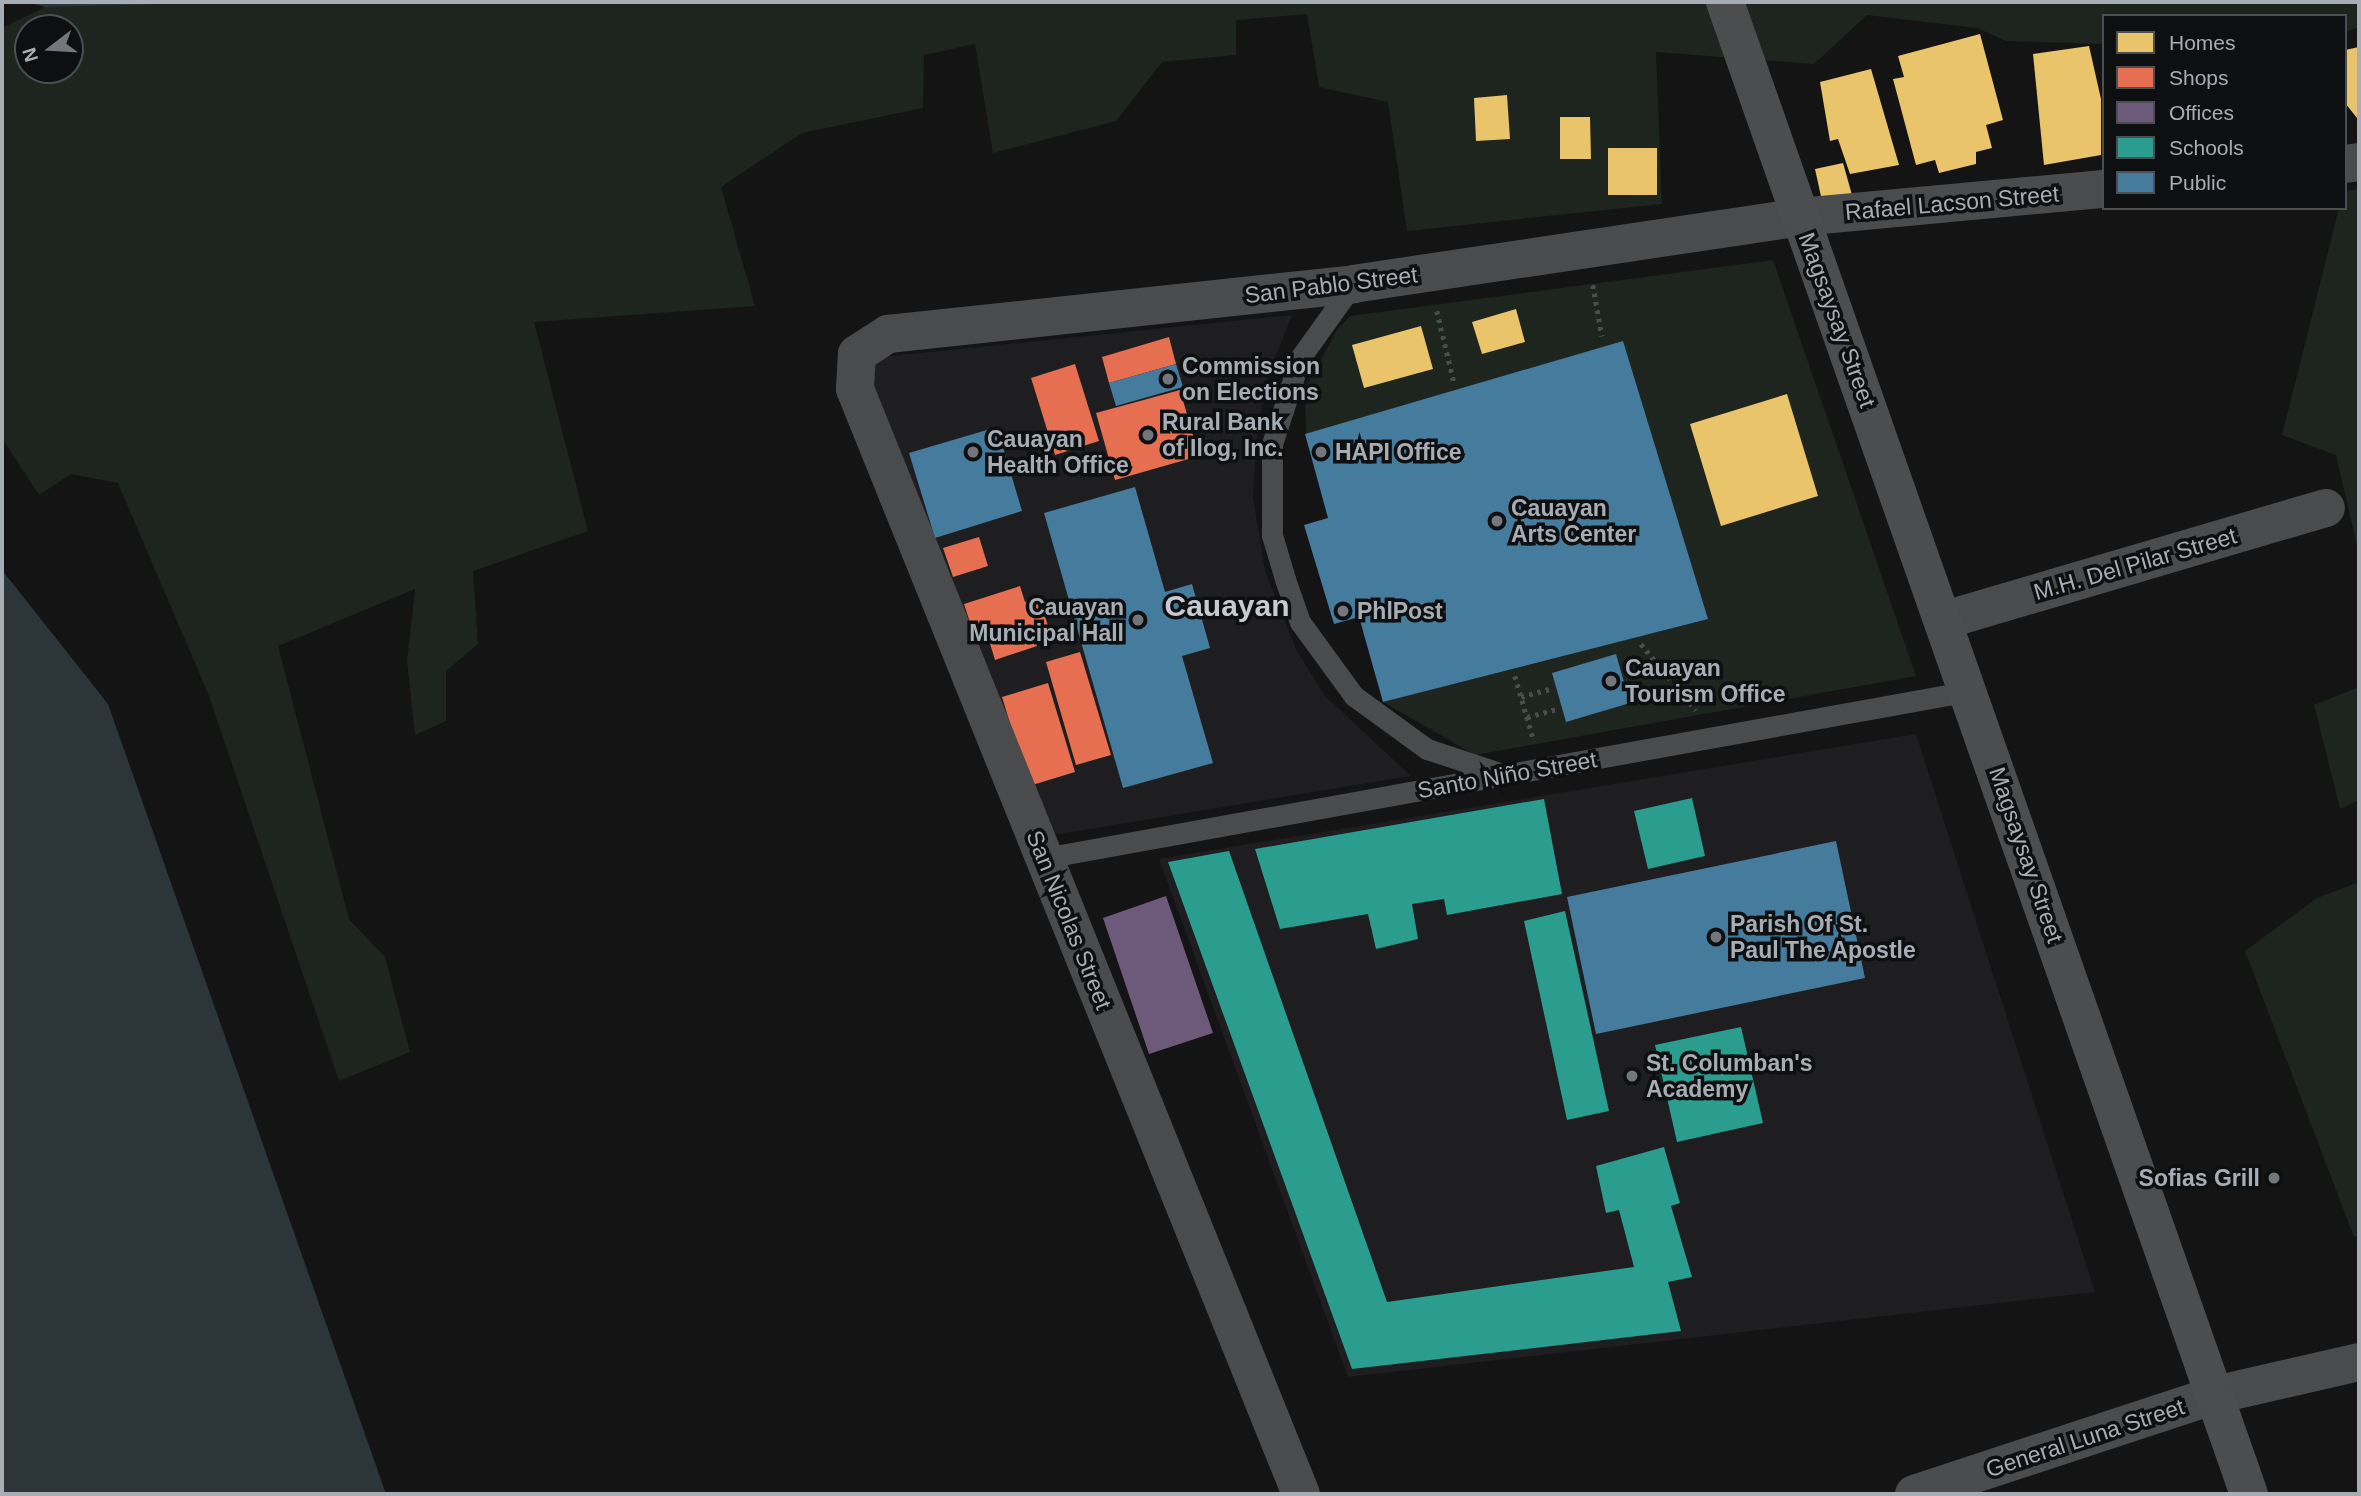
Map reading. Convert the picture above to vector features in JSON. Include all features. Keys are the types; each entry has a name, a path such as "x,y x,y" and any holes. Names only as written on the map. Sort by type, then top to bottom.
{"highway":[{"name":"Magsaysay Street","path":"1726,7 1945,620 2249,1494"}],"street":[{"name":"Rafael Lacson Street","path":"1800,216 2102,189"},
{"name":"San Pablo Street","path":"864,346 887,334 1353,284 1800,216"},
{"name":"San Nicolas Street","path":"864,346 852,369 855,389 1301,1494"},
{"name":"M.H. Del Pilar Street","path":"1945,620 2326,508"},
{"path":"2215,1395 2359,1363"},
{"name":"General Luna Street","path":"1914,1494 2215,1395"}],"lane":[{"path":"1353,284 1300,358 1272,444 1272,535 1284,579 1325,661 1389,726 1467,766 1510,775"},
{"name":"Santo Niño Street","path":"1044,858 1969,691"}],"path":[{"path":"1586,248 1602,336"},
{"path":"1427,273 1454,382"},
{"path":"1641,644 1719,737"},
{"path":"1515,676 1543,769"},
{"path":"1521,697 1549,689"},
{"path":"1527,717 1556,709"}],"shaded area":[{"path":"26,2 253,2 45,7"},
{"path":"253,2 2359,2 2359,27 2347,31 2347,14 2102,14 2102,44 2006,41 1977,28 1867,15 1814,64 1656,52 1662,204 1407,231 1388,102 1319,87 1307,14 1236,20 1236,55 1162,62 1116,121 993,153 975,44 924,55 923,108 802,133 721,187 755,306 534,322 588,531 473,571 478,644 446,671 446,721 415,735 407,661 415,589 278,646 349,919 385,957 410,1052 339,1081 209,696 118,483 71,474 39,495 2,438 2,28 14,22 14,84 84,84 84,14 31,14 45,7"},
{"path":"2359,189 2359,555 2336,455 2282,435 2338,210 2347,210 2347,191"},
{"path":"1773,260 1916,676 1475,755 1383,702 1707,619 1306,434 1305,389 1338,328 1350,316"},
{"path":"1292,315 1268,375 1257,437 1253,498 1265,571 1297,651 1324,695 1411,776 1047,836 866,380 871,365 881,357"},
{"path":"2,570 108,704 386,1494 2,1494"},
{"path":"2359,687 2359,800 2340,809 2314,705"},
{"name":"St. Columban's Academy","path":"1916,734 2095,1292 1348,1377 1159,859"},
{"path":"2359,882 2359,1235 2354,1237 2245,951 2317,898"}],"building: Homes":[{"path":"1980,34 2003,120 1986,125 1992,148 1976,152 1976,164 1939,173 1935,160 1916,165 1893,79 1904,77 1898,56"},
{"path":"2089,46 2101,99 2101,155 2044,165 2033,54"},
{"path":"2359,47 2357,118 2347,106 2347,50"},
{"path":"1871,69 1899,165 1850,174 1838,139 1830,141 1820,82"},
{"path":"1507,95 1510,139 1476,141 1474,98"},
{"path":"1560,117 1590,117 1591,159 1560,159"},
{"path":"1608,148 1657,148 1657,195 1608,195"},
{"path":"1843,163 1852,195 1822,201 1815,169"},
{"path":"1516,309 1525,342 1482,354 1472,322"},
{"path":"1421,326 1433,369 1364,388 1352,345"},
{"path":"1787,394 1818,496 1721,526 1690,424"}],"building: Shops":[{"path":"1169,337 1176,364 1109,383 1102,357"},
{"path":"1075,364 1099,441 1055,455 1031,378"},
{"name":"Rural Bank of Ilog, Inc.","path":"1180,390 1199,456 1115,480 1096,413"},
{"path":"979,537 988,566 953,577 943,548"},
{"path":"1020,586 1025,602 1039,597 1048,626 1032,630 1037,646 995,660 988,637 976,641 964,604"},
{"path":"1080,652 1111,755 1076,765 1046,662"},
{"path":"1048,683 1075,772 1029,786 1002,697"}],"building: Offices":[{"path":"1166,896 1213,1033 1149,1054 1103,918"}],"building: Schools":[{"path":"1692,798 1705,856 1648,869 1634,811"},
{"path":"1544,799 1562,894 1447,915 1444,899 1412,904 1418,939 1376,949 1368,914 1280,929 1255,849"},
{"path":"1229,851 1387,1302 1634,1267 1619,1210 1606,1213 1596,1166 1664,1147 1680,1203 1671,1206 1692,1277 1668,1282 1681,1331 1352,1369 1168,862"},
{"path":"1565,911 1609,1111 1567,1120 1524,921"},
{"path":"1741,1027 1763,1123 1677,1142 1655,1045"}],"building: Public":[{"name":"Cauayan Arts Center","path":"1623,341 1708,619 1383,702 1359,617 1334,624 1304,525 1328,518 1305,434"},
{"path":"1176,364 1183,387 1116,406 1109,383"},
{"path":"997,427 1022,511 935,538 909,453"},
{"name":"Cauayan Municipal Hall","path":"1135,487 1165,592 1192,584 1210,648 1182,656 1213,763 1123,788 1044,513"},
{"path":"1616,654 1630,703 1566,722 1552,673"},
{"name":"Parish Of St. Paul The Apostle","path":"1836,841 1865,978 1596,1034 1567,897"}],"place":[{"name":"Commission on Elections","path":"1168,379"},
{"name":"Rural Bank of Ilog, Inc.","path":"1148,435"},
{"name":"Cauayan Health Office","path":"973,452"},
{"name":"HAPI Office","path":"1321,452"},
{"name":"Cauayan Arts Center","path":"1497,521"},
{"name":"PhlPost","path":"1343,611"},
{"name":"Cauayan Municipal Hall","path":"1138,620"},
{"name":"Cauayan Tourism Office","path":"1611,681"},
{"name":"Parish Of St. Paul The Apostle","path":"1716,937"},
{"name":"St. Columban's Academy","path":"1632,1076"},
{"name":"Sofias Grill","path":"2274,1178"}],"district":[{"name":"Cauayan","path":"1227,606"}]}
